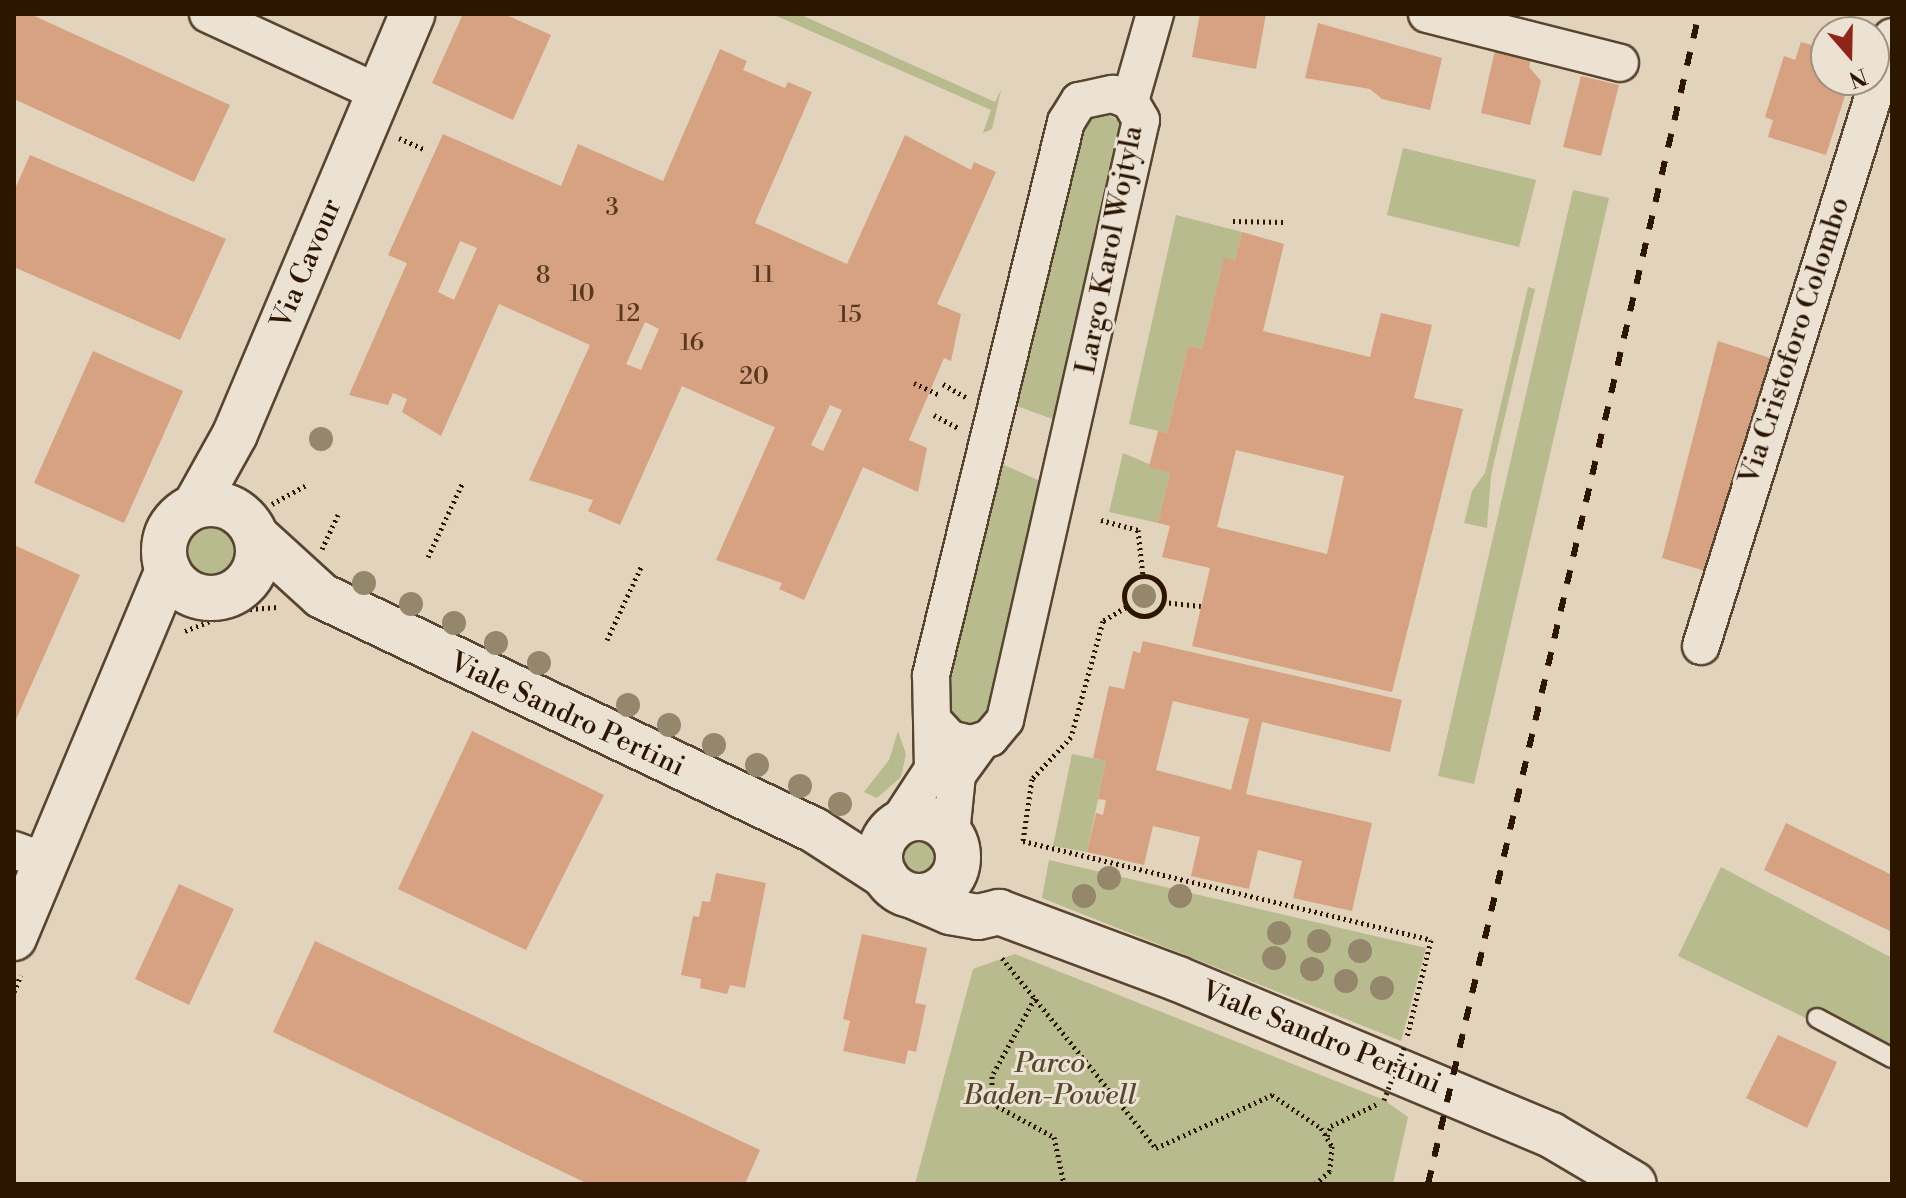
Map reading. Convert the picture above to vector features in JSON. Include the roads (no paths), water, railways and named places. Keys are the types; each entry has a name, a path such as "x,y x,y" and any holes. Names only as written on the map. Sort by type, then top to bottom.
{"street":[{"path":"208,14 379,93"},
{"name":"Via Cavour","path":"195,506 235,434 412,14"},
{"path":"1130,101 1155,14"},
{"path":"1427,14 1620,63"},
{"name":"Via Cristoforo Colombo","path":"1701,646 1892,37"},
{"name":"Largo Karol Wojtyla","path":"894,827 929,781 936,724 929,711 931,675 1066,122 1071,109 1089,97 1113,94 1130,101 1141,120 1005,720 980,743 957,775 954,846"},
{"name":"Via Cavour","path":"235,434 255,521"},
{"path":"14,938 31,856 158,646 175,614 225,595 251,575 255,521 222,504 195,506 170,527 164,544 168,570 158,646"},
{"name":"Viale Sandro Pertini","path":"255,521 308,588 814,830 899,886 950,912 978,917 999,912 1392,1065 1567,1142 1634,1184"},
{"path":"168,570 185,590 225,595"},
{"name":"Viale Sandro Pertini","path":"225,595 308,588"},
{"path":"936,724 955,741 980,743"},
{"path":"954,846 944,887 899,886 880,852 894,827 920,818 954,846 999,912"},
{"name":"Viale Sandro Pertini","path":"814,830 894,827"}],"lane":[{"path":"1817,1018 1892,1058"}],"railway":[{"path":"1428,1184 1699,14"}],"park label":[{"name":"Parco Baden-Powell","path":"1050,1080"}]}
